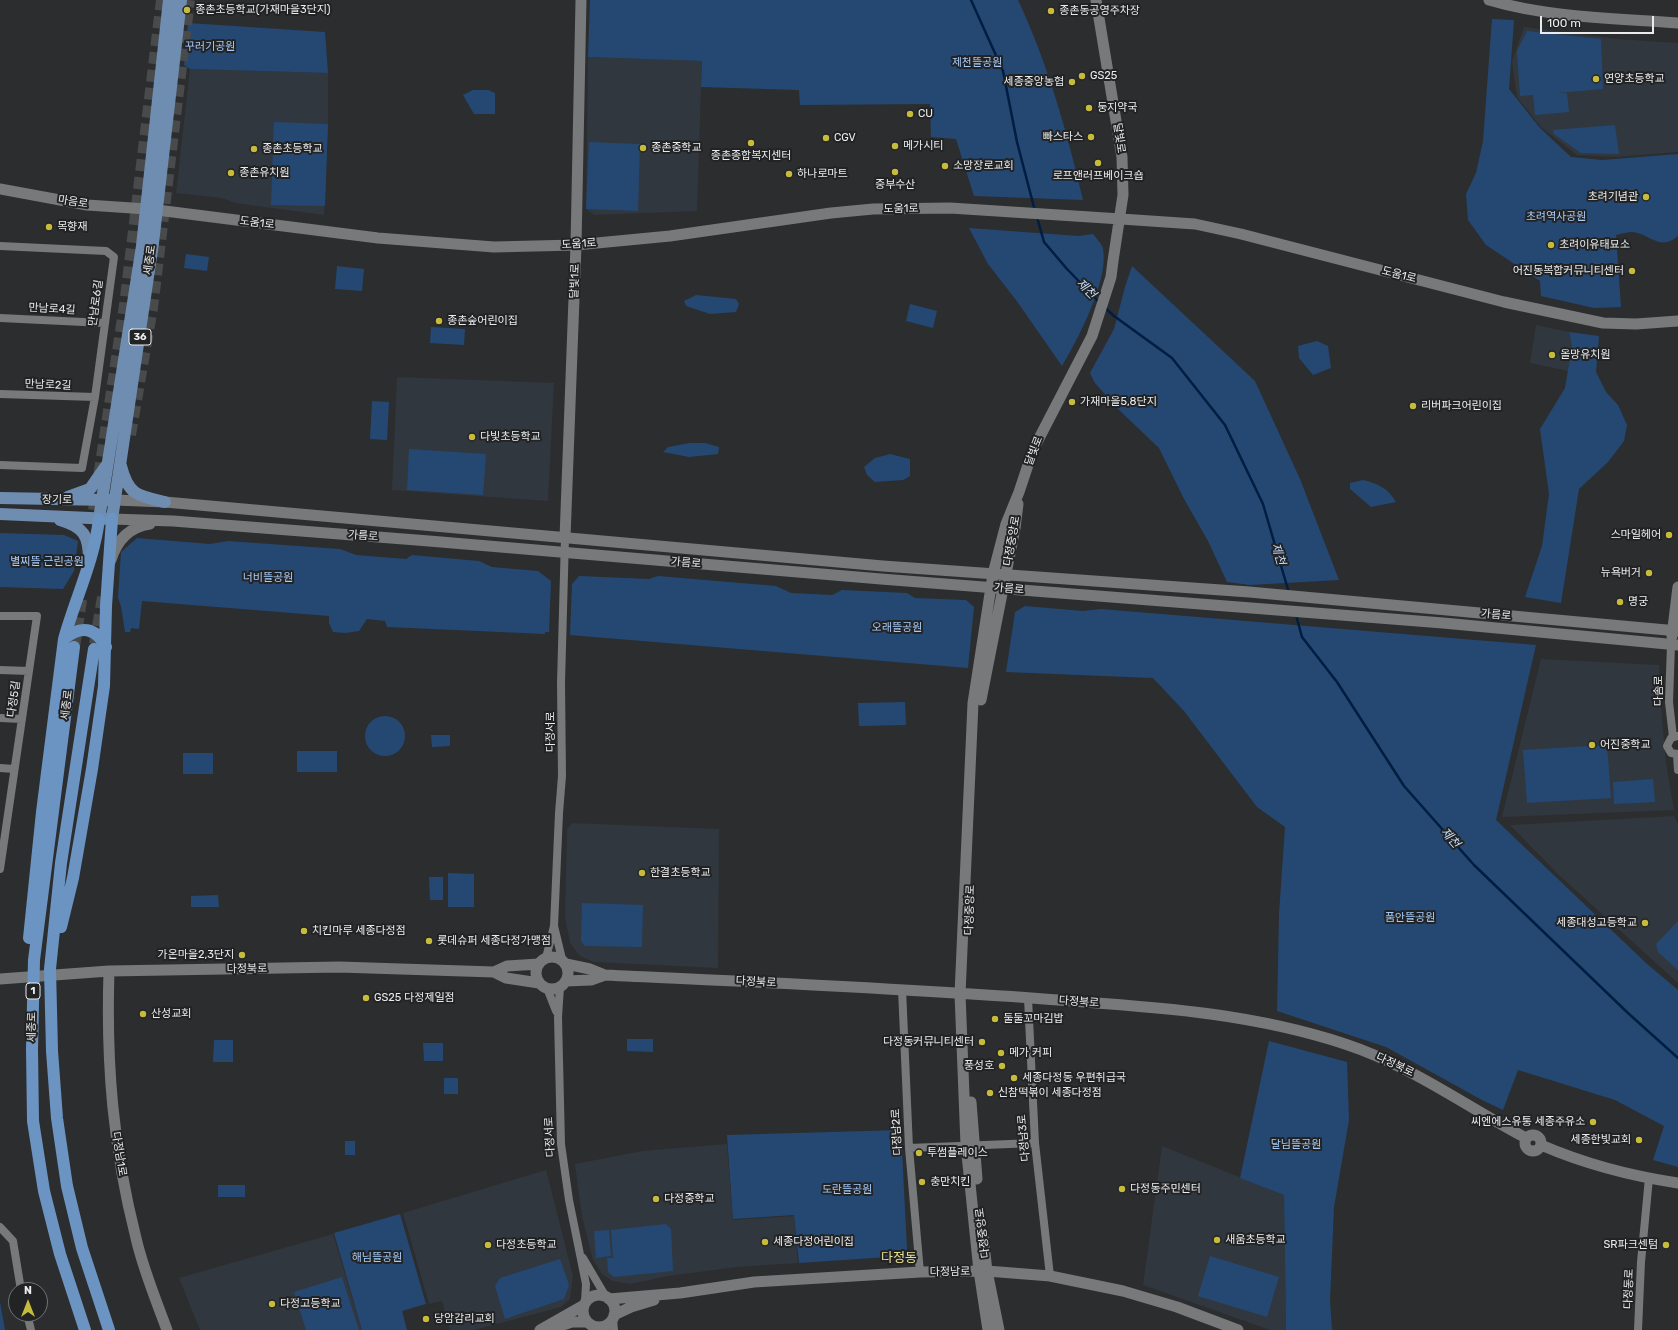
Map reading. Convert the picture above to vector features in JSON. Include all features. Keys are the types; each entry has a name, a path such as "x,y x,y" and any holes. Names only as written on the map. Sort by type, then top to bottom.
{"highway":[{"path":"32,1049 27,996 29,938 42,812 64,639 89,563 99,519"},
{"path":"50,969 73,878 92,769 104,686 106,606 112,519"},
{"path":"64,639 80,630 91,631 102,639 106,647"},
{"name":"세종로","path":"74,647 34,960 32,1049 33,1121 44,1191 60,1254 83,1327"},
{"name":"세종로","path":"94,649 61,863 50,969 52,1051 56,1103 66,1186 82,1248 109,1330"}],"main road":[{"name":"세종로","path":"152,209 169,0"},
{"name":"세종로","path":"99,519 102,500 114,462 152,209 181,0"},
{"name":"세종로","path":"112,519 115,500 114,462"},
{"name":"36","path":"45,500 67,497 90,489 114,462"},
{"path":"114,462 130,490 138,495 165,502"},
{"name":"장기로","path":"0,498 45,500 115,500"},
{"name":"장기로","path":"0,514 112,519"},
{"path":"42,515 73,524 83,531 88,540 89,563"}],"street":[{"name":"달빛1로","path":"565,538 576,245 581,0"},
{"name":"달빛로","path":"993,574 1006,524 1019,492 1033,450 1092,336 1110,277 1121,219 1124,195 1122,157 1096,0"},
{"path":"1495,1 1524,8 1610,18 1678,23"},
{"name":"마음로","path":"0,189 87,205 152,209"},
{"name":"도움1로","path":"152,209 378,238 494,247 576,245 670,236 831,213 873,209 942,208 1001,210 1195,224 1241,234 1497,300 1603,322 1636,324 1678,321"},
{"name":"만남로6길","path":"0,246 106,251 111,253 114,257 95,398 82,468 0,465"},
{"name":"만남로4길","path":"0,318 104,323"},
{"name":"만남로2길","path":"0,394 95,398"},
{"name":"다정중앙로","path":"963,993 980,702 1015,528 1019,492"},
{"name":"가름로","path":"115,500 165,502 565,538 1005,575 1249,592 1675,631"},
{"name":"가름로","path":"112,519 173,522 1003,588 1259,610 1442,623 1675,645"},
{"path":"109,568 114,550 124,535 145,525 173,522"},
{"name":"다정서로","path":"554,926 558,813 562,776 565,538"},
{"name":"다정중앙로","path":"988,1330 970,1145 963,993 973,703 993,574"},
{"path":"1675,645 1678,587"},
{"name":"다정5길","path":"0,616 36,616 22,720 4,818 0,869"},
{"name":"다솜로","path":"1675,645 1669,702 1676,737 1668,740 1667,749 1671,753 1677,754 1678,770"},
{"path":"0,670 29,671"},
{"path":"0,718 22,720"},
{"path":"0,768 14,768"},
{"path":"554,926 542,961 536,973 553,1001 558,1017"},
{"path":"554,926 568,975 563,984 558,1017"},
{"path":"494,972 507,966 542,961 552,956 564,962 606,975"},
{"name":"다정북로","path":"0,979 109,971 340,967 494,972"},
{"name":"다정남1로","path":"109,971 108,1064 116,1142 125,1193 136,1240 167,1330"},
{"path":"494,972 506,978 543,985 591,980 606,975"},
{"name":"다정북로","path":"606,975 963,993 1182,1009 1258,1020 1295,1028 1347,1044 1392,1062 1441,1087 1495,1122 1526,1138 1530,1135 1535,1135 1541,1140 1541,1145 1617,1171 1649,1178"},
{"name":"다정남2로","path":"902,989 909,1148 920,1272"},
{"name":"다정남3로","path":"1028,998 1035,1143 1050,1276"},
{"name":"다정서로","path":"558,1017 558,1081 562,1163 586,1284 585,1304"},
{"path":"909,1148 1035,1143"},
{"path":"1649,1178 1678,1183"},
{"name":"다정동로","path":"1638,1330 1641,1262 1649,1178"},
{"path":"0,1227 13,1241 20,1282"},
{"path":"580,1254 615,1309 614,1321"},
{"name":"다정중앙로","path":"983,1271 999,1330"},
{"name":"다정남로","path":"680,1293 754,1282 920,1272 983,1271 1050,1276 1124,1291 1177,1307 1238,1330"},
{"path":"540,1330 585,1304 595,1296 608,1298 680,1293"},
{"path":"546,1330 572,1322 602,1327 614,1321 631,1307 680,1293"},
{"path":"585,1304 583,1311 593,1326"}],"shaded area":[{"name":"연양초등학교","path":"1524,27 1618,39 1678,43 1678,152 1614,157 1577,155 1541,127 1517,97 1512,61"},
{"name":"종촌중학교","path":"588,57 702,61 697,211 594,215 586,209"},
{"name":"종촌초등학교","path":"190,69 328,73 328,124 324,215 235,203 222,198 176,193"},
{"path":"1536,325 1569,332 1572,346 1568,371 1530,363"},
{"name":"다빛초등학교","path":"397,377 554,383 548,501 392,490"},
{"name":"어진중학교","path":"1541,659 1659,665 1660,697 1666,763 1674,810 1502,817"},
{"name":"세종대성고등학교","path":"1674,816 1678,824 1678,983 1560,876 1510,825"},
{"name":"한결초등학교","path":"572,823 719,829 718,968 594,962 580,956 570,943 565,917 567,829"},
{"name":"다정중학교","path":"727,1144 733,1220 794,1216 798,1263 737,1267 668,1276 630,1284 613,1281 602,1274 593,1260 582,1217 575,1164 642,1151"},
{"name":"새움초등학교","path":"1162,1146 1284,1195 1286,1330 1270,1330 1143,1285"},
{"name":"다정초등학교","path":"546,1170 573,1276 570,1299 561,1307 474,1330 450,1330 442,1301 429,1304 403,1213"},
{"name":"다정고등학교","path":"333,1234 362,1330 200,1330 179,1278"}],"green space":[{"name":"제천뜰공원","path":"590,0 1018,0 1048,73 1083,200 974,196 956,139 931,137 930,104 800,105 799,90 701,87 702,61 588,57"},
{"name":"초려역사공원","path":"1492,19 1514,20 1509,89 1540,128 1571,157 1602,160 1678,154 1678,236 1672,240 1660,242 1633,232 1616,235 1621,307 1594,308 1541,296 1540,281 1486,245 1468,220 1466,194 1476,173 1483,141"},
{"name":"꾸러기공원","path":"188,23 325,32 328,73 190,69 184,65"},
{"path":"1527,31 1601,39 1603,89 1556,93 1567,93 1569,112 1535,115 1533,95 1520,96 1517,51"},
{"path":"473,90 488,90 495,93 495,114 474,114 463,95"},
{"path":"274,122 328,124 325,206 271,205"},
{"path":"1615,125 1619,154 1581,153 1554,134 1553,130"},
{"path":"589,142 640,144 638,211 586,209"},
{"path":"969,228 1078,236 1093,234 1100,243 1103,249 1104,262 1097,293 1084,325 1062,366 1016,300 988,264"},
{"path":"186,254 209,257 207,271 184,268"},
{"path":"337,266 364,269 362,291 335,289"},
{"path":"1132,266 1255,381 1300,479 1339,580 1250,585 1227,582 1208,541 1183,497 1159,448 1117,408 1095,383 1090,373 1114,329"},
{"path":"696,295 736,299 739,304 736,312 710,314 686,306 684,301"},
{"path":"910,304 937,311 933,328 906,321"},
{"path":"431,327 465,329 464,345 430,343"},
{"path":"1569,332 1599,336 1596,372 1606,392 1618,405 1627,425 1624,441 1608,462 1579,489 1561,603 1525,597 1542,546 1549,494 1540,429 1565,388 1572,346"},
{"path":"1317,341 1328,346 1331,368 1313,375 1299,358 1298,346"},
{"path":"372,401 389,402 387,440 370,439"},
{"path":"690,443 705,443 719,447 718,454 689,457 663,452 668,447"},
{"path":"409,449 486,454 483,495 407,490"},
{"path":"890,454 910,459 910,476 903,480 875,482 867,475 864,467 875,458"},
{"path":"1363,480 1382,487 1393,497 1396,502 1371,507 1350,489 1350,483"},
{"name":"별찌뜰 근린공원","path":"0,533 64,535 78,541 74,571 63,589 0,587"},
{"name":"너비뜰공원","path":"137,538 210,544 228,541 340,549 356,555 406,559 412,555 479,561 492,567 538,571 551,581 549,632 545,632 545,634 387,627 385,621 367,619 359,631 346,633 333,632 329,623 329,616 142,601 139,629 131,628 130,632 125,632 121,606 118,598 121,552"},
{"name":"오래뜰공원","path":"579,576 649,579 658,576 776,586 791,593 832,595 842,590 907,593 915,598 966,600 974,607 968,668 570,635 572,584"},
{"name":"품안뜰공원","path":"1025,606 1083,611 1101,609 1536,645 1496,820 1646,963 1678,990 1678,1167 1653,1160 1664,1126 1615,1100 1518,1070 1503,1110 1386,1047 1277,1011 1279,914 1285,827 1257,807 1184,711 1153,678 1006,672 1015,612"},
{"path":"905,702 906,725 859,726 858,703"},
{"path":"389,716 396,719 402,725 405,736 404,744 396,753 389,756 381,756 374,753 366,744 365,732 368,725 377,717"},
{"path":"431,735 450,735 450,746 432,747"},
{"path":"1607,745 1611,798 1527,803 1523,750"},
{"path":"297,751 337,751 337,772 297,772"},
{"path":"183,753 213,753 213,774 183,774"},
{"path":"1653,779 1655,802 1614,804 1613,782"},
{"path":"448,873 474,874 474,907 448,907"},
{"path":"429,877 443,877 443,900 430,900"},
{"path":"218,895 219,907 191,907 191,896"},
{"path":"582,903 643,905 642,947 585,946 581,941"},
{"path":"1678,921 1678,970 1658,952 1656,944"},
{"path":"627,1039 653,1039 653,1052 627,1051"},
{"path":"214,1040 233,1040 233,1062 213,1062"},
{"name":"달님뜰공원","path":"1269,1041 1347,1062 1349,1120 1334,1207 1330,1301 1332,1330 1286,1330 1284,1195 1240,1178"},
{"path":"423,1043 443,1043 443,1061 424,1061"},
{"path":"444,1078 458,1078 458,1094 444,1094"},
{"name":"도란뜰공원","path":"901,1130 907,1249 902,1256 799,1263 794,1215 733,1219 727,1135"},
{"path":"345,1141 355,1141 355,1155 345,1155"},
{"path":"218,1185 245,1185 245,1197 218,1197"},
{"name":"해님뜰공원","path":"400,1214 426,1304 402,1311 407,1330 362,1330 334,1233"},
{"path":"666,1224 671,1229 673,1271 614,1277 608,1272 607,1258 613,1258 611,1230"},
{"path":"609,1230 611,1256 596,1258 594,1231"},
{"path":"1210,1256 1279,1277 1267,1317 1198,1296"},
{"path":"560,1259 569,1285 564,1299 505,1319 495,1286 500,1278"},
{"path":"342,1277 359,1330 306,1330 294,1292"},
{"path":"0,1302 5,1330 0,1330"}],"waterway":[{"name":"제천","path":"971,0 1003,71 1017,142 1035,211"},
{"name":"제천","path":"1037,217 1044,242 1067,269 1099,302"},
{"name":"제천","path":"1104,307 1172,358 1225,425 1263,504 1289,593"},
{"name":"제천","path":"1296,615 1302,637 1337,682 1404,786 1474,865 1629,1014 1678,1058"}],"tunnel":[{"path":"94,510 125,305 162,0"},
{"path":"130,435 152,308 189,0"},
{"path":"74,647 82,594"},
{"path":"95,644 103,597"}],"place":[{"name":"종촌초등학교(가재마을3단지)","path":"187,10"},
{"name":"종촌동공영주차장","path":"1051,11"},
{"name":"GS25","path":"1082,76"},
{"name":"연양초등학교","path":"1596,79"},
{"name":"세종중앙농협","path":"1072,82"},
{"name":"둥지약국","path":"1089,108"},
{"name":"CU","path":"910,114"},
{"name":"빠스타스","path":"1091,137"},
{"name":"CGV","path":"826,138"},
{"name":"종촌종합복지센터","path":"751,143"},
{"name":"메가시티","path":"895,146"},
{"name":"종촌중학교","path":"643,148"},
{"name":"종촌초등학교","path":"254,149"},
{"name":"로프앤러프베이크숍","path":"1098,163"},
{"name":"소망장로교회","path":"945,166"},
{"name":"중부수산","path":"895,172"},
{"name":"종촌유치원","path":"231,173"},
{"name":"하나로마트","path":"789,174"},
{"name":"초려기념관","path":"1646,197"},
{"name":"목향재","path":"49,227"},
{"name":"초려이유태묘소","path":"1551,245"},
{"name":"어진동복합커뮤니티센터","path":"1632,271"},
{"name":"종촌숲어린이집","path":"439,321"},
{"name":"올망유치원","path":"1552,355"},
{"name":"가재마을5,8단지","path":"1072,402"},
{"name":"리버파크어린이집","path":"1413,406"},
{"name":"다빛초등학교","path":"472,437"},
{"name":"스마일헤어","path":"1669,535"},
{"name":"뉴욕버거","path":"1649,573"},
{"name":"명궁","path":"1620,602"},
{"name":"어진중학교","path":"1592,745"},
{"name":"한결초등학교","path":"642,873"},
{"name":"세종대성고등학교","path":"1645,923"},
{"name":"치킨마루 세종다정점","path":"304,931"},
{"name":"롯데슈퍼 세종다정가맹점","path":"429,941"},
{"name":"가온마을2,3단지","path":"242,955"},
{"name":"GS25 다정제일점","path":"366,998"},
{"name":"산성교회","path":"143,1014"},
{"name":"둘둘꼬마김밥","path":"995,1019"},
{"name":"다정동커뮤니티센터","path":"982,1042"},
{"name":"메가 커피","path":"1001,1053"},
{"name":"풍성호","path":"1002,1066"},
{"name":"세종다정동 우편취급국","path":"1014,1078"},
{"name":"신참떡볶이 세종다정점","path":"990,1093"},
{"name":"씨엔에스유통 세종주유소","path":"1593,1122"},
{"name":"세종한빛교회","path":"1639,1140"},
{"name":"투썸플레이스","path":"919,1153"},
{"name":"충만치킨","path":"922,1182"},
{"name":"다정동주민센터","path":"1122,1189"},
{"name":"다정중학교","path":"656,1199"},
{"name":"새움초등학교","path":"1217,1240"},
{"name":"세종다정어린이집","path":"765,1242"},
{"name":"다정초등학교","path":"488,1245"},
{"name":"SR파크센텀","path":"1666,1245"},
{"name":"다정고등학교","path":"272,1304"},
{"name":"당암감리교회","path":"426,1319"}],"district":[{"name":"다정동","path":"899,1258"}]}
